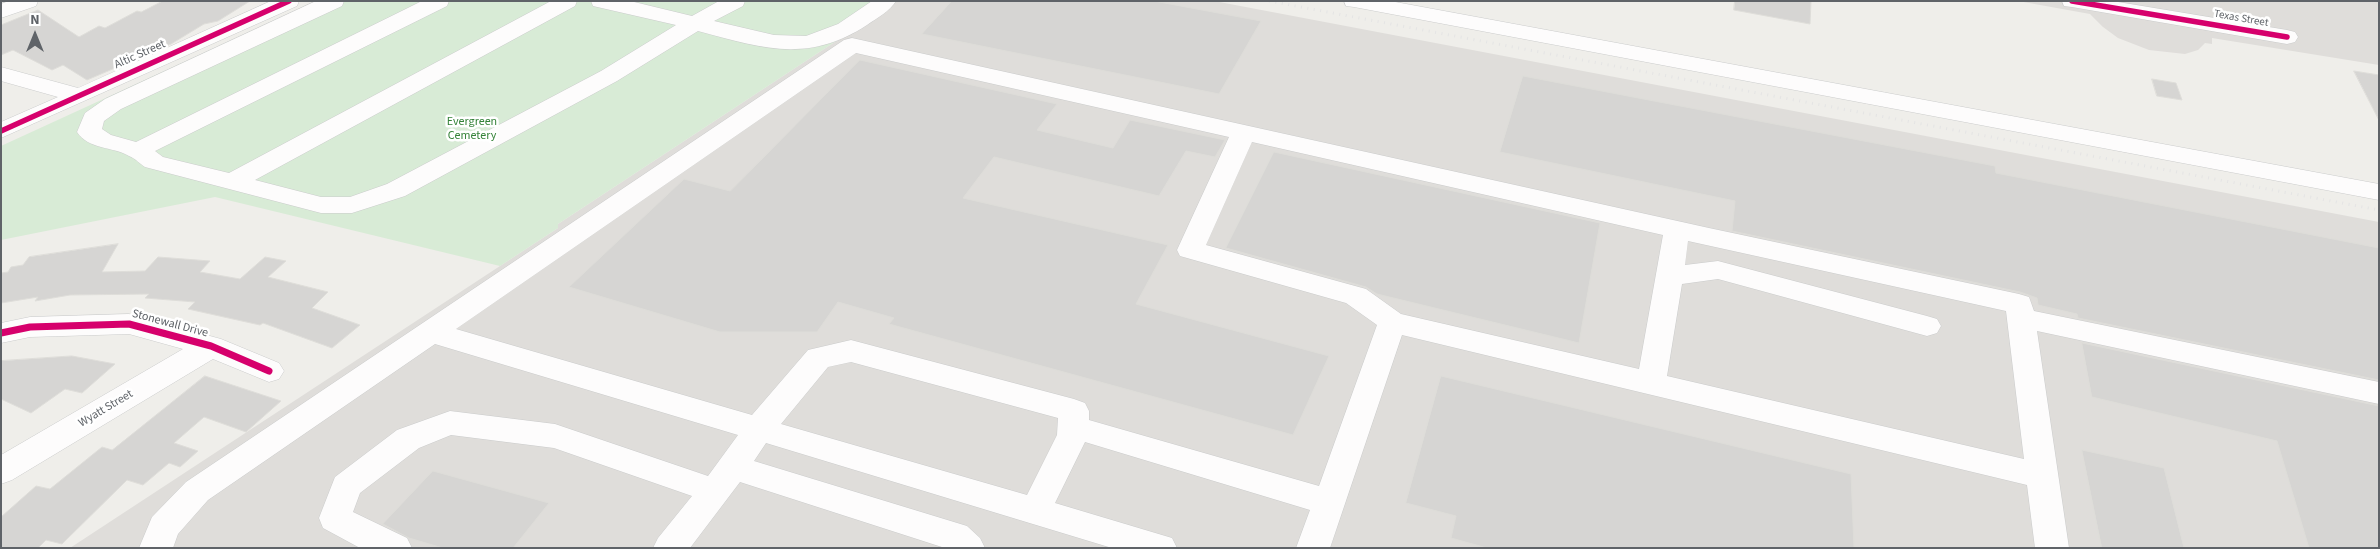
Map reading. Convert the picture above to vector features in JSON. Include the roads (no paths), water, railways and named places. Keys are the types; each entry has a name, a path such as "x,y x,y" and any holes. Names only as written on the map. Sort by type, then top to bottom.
{"street":[{"path":"1,12 28,1"},
{"name":"Altic Street","path":"1,131 289,1"},
{"path":"334,1 113,104 93,118 89,132 102,140 138,150 154,162 321,205 352,205 396,190 609,76 695,23 735,1"},
{"path":"138,150 439,1"},
{"path":"232,182 567,1"},
{"path":"601,1 756,38 795,44 811,42 840,31 886,1"},
{"name":"Texas Street","path":"2072,1 2166,9 2287,37"},
{"path":"1360,2 2379,192"},
{"path":"156,548 164,527 198,491 852,45 1244,134 2019,304 2052,548"},
{"path":"1,74 80,95"},
{"path":"1244,134 1190,250 1356,296 1392,322 2042,476"},
{"path":"1650,383 1677,230"},
{"path":"1668,277 1718,270 1927,326"},
{"path":"2021,318 2379,393"},
{"path":"1313,548 1392,322"},
{"name":"Stonewall Drive","path":"1,333 30,327 129,324 210,346 269,371"},
{"path":"430,332 1160,548"},
{"name":"Wyatt Street","path":"1,471 210,346"},
{"path":"670,548 724,479 759,429 818,358 851,351 1074,410 1073,435 1035,511"},
{"path":"395,548 365,535 335,518 346,486 408,439 450,423 555,436 955,536 968,548"},
{"path":"1073,427 1329,502"}],"railway":[{"path":"1269,1 2379,210"}],"park label":[{"name":"Evergreen Cemetery","path":"472,129"}]}
